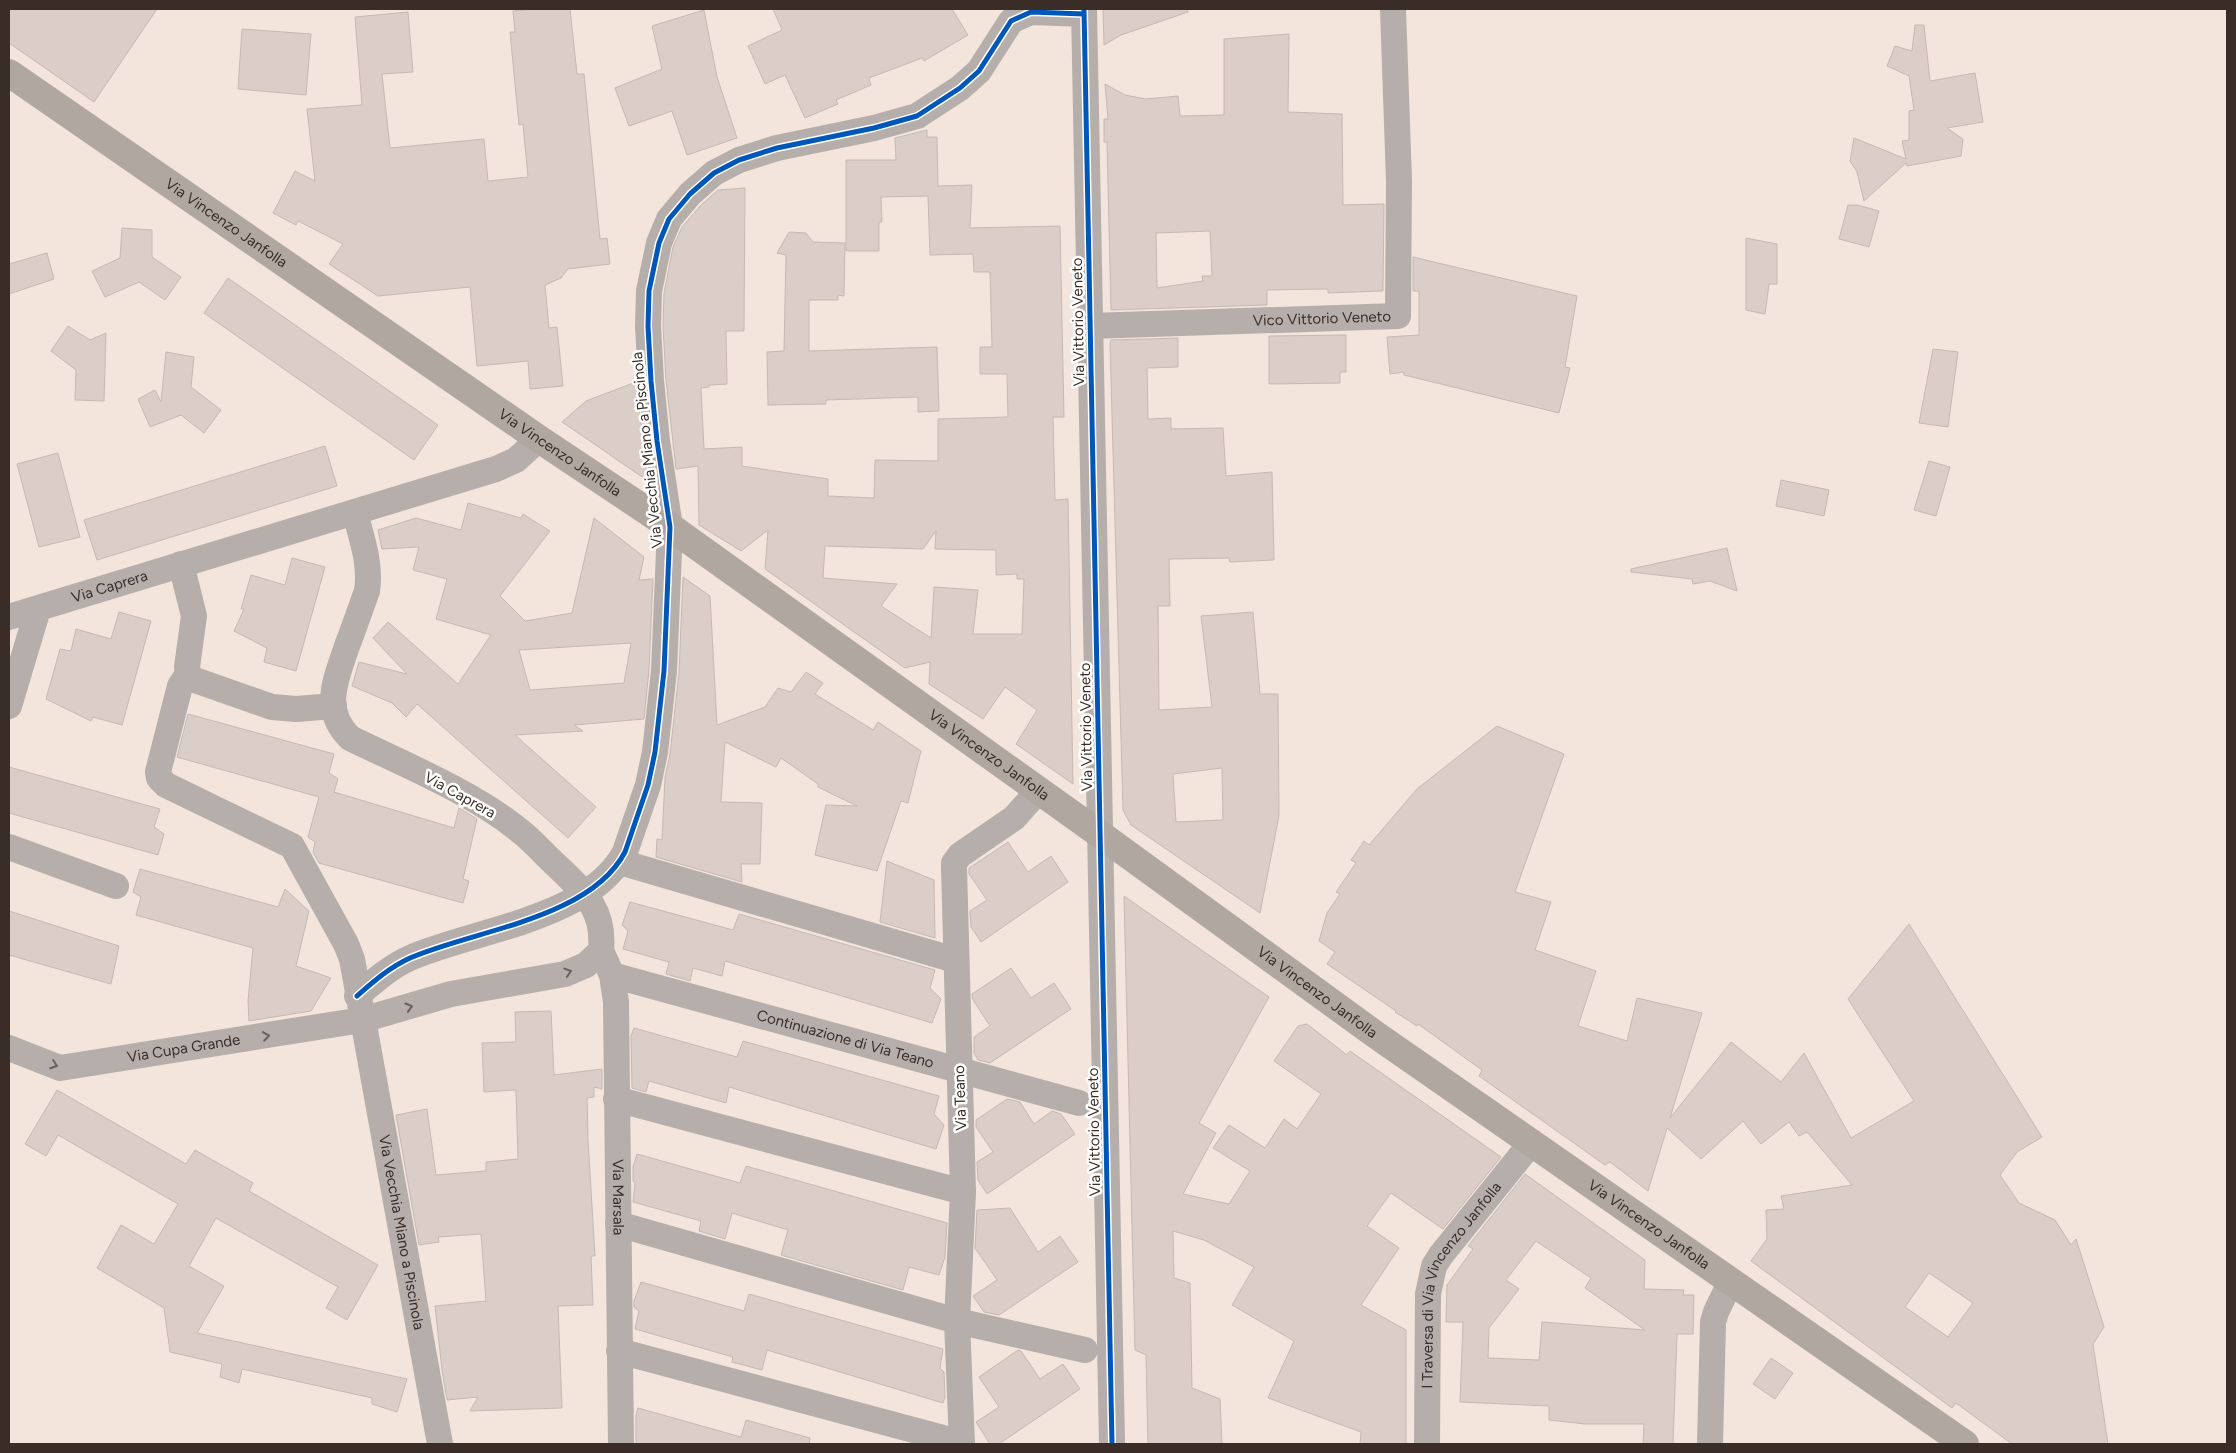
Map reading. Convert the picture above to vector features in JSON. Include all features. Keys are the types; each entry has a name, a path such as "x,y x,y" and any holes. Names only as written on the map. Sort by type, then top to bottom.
{"main road":[{"name":"Via Vincenzo Janfolla","path":"9,72 539,439 670,527 1101,835 1376,1035 1532,1142 1730,1283 1965,1444"}],"street":[{"name":"Vico Vittorio Veneto","path":"1090,326 1398,316 1399,181 1393,9"},
{"name":"Via Vittorio Veneto","path":"1084,11 1112,1444"},
{"name":"Via Vecchia Miano a Piscinola","path":"360,1008 380,976 409,958 536,916 592,889 620,862 648,785 660,718 670,570 670,527 657,441 648,326 649,291 659,242 669,219 690,194 714,172 739,160 778,148 874,128 917,116 960,88 979,71 1011,21 1031,12 1084,11"},
{"name":"Via Caprera","path":"9,617 496,469 516,460 539,439"},
{"name":"Via Caprera","path":"355,513 368,559 369,576 366,591 335,682 334,706 336,718 342,730 350,738 447,785 498,815 592,889"},
{"path":"181,564 194,616 187,667 188,674 197,682 272,708 296,709 334,706"},
{"path":"9,706 38,609"},
{"name":"Via Vecchia Miano a Piscinola","path":"188,674 180,686 158,772 159,778 166,785 288,843 295,850 346,944 352,959 440,1444"},
{"name":"Via Teano","path":"962,1444 957,1321 963,1192 955,960 954,863 960,855 1014,818 1038,791"},
{"path":"9,847 116,886"},
{"path":"620,862 955,960"},
{"path":"360,1008 565,974 586,965 601,952 600,923 592,889"},
{"name":"Via Marsala","path":"601,952 612,975 616,1002 621,1444"},
{"name":"Continuazione di Via Teano","path":"612,975 1080,1103"},
{"name":"Via Cupa Grande","path":"9,1048 60,1068 360,1008"},
{"path":"616,1100 963,1192"},
{"name":"I Traversa di Via Vincenzo Janfolla","path":"1427,1444 1428,1294 1434,1266 1532,1142"},
{"path":"618,1224 957,1321 1085,1350"},
{"path":"1710,1444 1713,1322 1730,1283"},
{"path":"619,1351 962,1444"}],"building":[{"path":"9,9 157,9 94,102 9,43"},
{"path":"570,9 577,74 584,74 600,239 607,238 610,264 568,269 561,278 545,285 549,328 557,327 563,386 530,389 528,361 477,366 470,287 378,296 329,264 343,244 298,221 296,225 273,213 295,171 315,181 307,109 362,105 355,17 408,12 413,72 382,74 390,148 484,139 488,181 528,177 523,124 519,125 510,32 515,32 513,11"},
{"path":"773,9 952,9 968,35 924,61 922,58 869,78 871,85 836,100 838,104 805,118 785,75 765,84 748,46 782,30"},
{"path":"1103,9 1187,9 1188,12 1121,35 1104,45"},
{"path":"704,10 717,77 737,138 687,155 672,111 629,126 615,88 662,69 652,26"},
{"path":"1915,25 1924,25 1930,81 1975,73 1983,122 1947,128 1963,139 1961,156 1907,166 1906,163 1864,201 1857,172 1850,161 1854,138 1906,159 1902,141 1909,140 1909,111 1914,110 1909,76 1887,66 1895,46 1912,51"},
{"path":"242,29 311,34 306,95 238,89"},
{"path":"1289,34 1288,112 1342,114 1343,205 1384,204 1383,291 1328,293 1328,289 1267,290 1267,305 1111,310 1107,142 1104,142 1104,119 1108,119 1105,84 1125,95 1146,99 1178,96 1180,116 1224,115 1224,39","holes":["1210,231 1212,276 1202,276 1203,281 1157,288 1156,233"]},
{"path":"927,130 927,137 937,137 938,186 972,185 970,228 1060,226 1064,417 1053,417 1055,500 1068,499 1073,784 1016,744 1037,710 1005,687 983,719 929,684 930,662 905,668 765,569 768,530 741,551 699,525 698,466 676,469 666,380 663,326 664,293 673,247 682,227 701,205 718,190 745,188 744,331 726,331 727,384 709,385 709,387 701,388 704,449 742,447 742,466 828,479 828,496 874,498 875,460 938,461 938,419 1008,417 1007,374 980,374 980,347 992,347 990,272 974,272 973,254 930,255 928,196 881,197 882,222 879,222 879,251 846,251 846,160 896,160 895,138","holes":["936,531 935,549 996,550 996,575 1017,574 1017,579 1024,579 1022,634 973,634 978,590 934,587 931,638 881,606 897,584 823,578 825,546 923,549"]},
{"path":"1848,205 1857,205 1879,211 1869,247 1839,239"},
{"path":"122,228 152,230 152,257 181,277 165,300 139,282 105,297 92,271 120,258"},
{"path":"789,232 806,233 813,242 845,243 844,296 838,295 838,300 809,300 809,351 937,347 939,411 918,412 918,397 826,400 826,404 768,405 767,352 784,351 786,255 777,253"},
{"path":"1746,238 1777,244 1777,284 1769,284 1765,314 1746,310"},
{"path":"47,253 54,279 9,294 9,264"},
{"path":"1413,257 1577,296 1565,367 1570,368 1559,413 1404,375 1404,372 1390,374 1387,337 1419,335 1419,291 1413,291"},
{"path":"228,278 438,425 414,460 204,313"},
{"path":"68,326 90,340 106,333 104,401 75,400 76,370 51,351"},
{"path":"1346,335 1346,372 1340,372 1340,383 1269,384 1269,336"},
{"path":"1178,338 1178,367 1147,368 1148,419 1171,418 1171,429 1223,428 1226,476 1272,472 1274,560 1230,562 1229,558 1169,559 1170,606 1158,606 1159,710 1212,707 1201,616 1253,612 1260,694 1278,694 1279,816 1260,913 1131,825 1123,810 1111,340","holes":["1222,768 1223,820 1176,822 1173,774"]},
{"path":"1933,349 1958,352 1948,427 1919,423"},
{"path":"166,352 194,357 191,387 221,410 204,433 181,415 150,427 138,399 155,390 161,402"},
{"path":"636,382 647,475 645,479 610,455 610,453 562,422 586,401"},
{"path":"325,446 337,486 97,560 84,520"},
{"path":"58,453 80,537 39,547 17,464"},
{"path":"1929,461 1950,467 1936,516 1914,510"},
{"path":"1781,480 1829,490 1824,516 1776,506"},
{"path":"468,503 521,518 523,514 550,531 500,596 525,621 572,613 594,518 644,557 639,580 653,579 649,670 644,719 574,725 583,731 515,735 596,807 568,838 417,704 406,717 392,703 352,686 359,662 407,674 373,638 388,622 458,684 491,635 436,619 447,579 413,570 419,547 382,549 378,530 416,518 461,530","holes":["631,643 624,683 530,690 519,650"]},
{"path":"1727,548 1737,591 1710,581 1693,584 1692,579 1631,572 1631,569"},
{"path":"292,558 325,567 296,671 264,662 267,648 234,631 244,609 241,609 251,575 285,585"},
{"path":"683,577 710,596 717,725 765,707 778,688 791,692 806,672 823,683 815,694 873,730 878,722 921,751 908,803 901,801 877,871 815,855 826,805 857,806 818,787 818,784 781,758 776,767 725,742 721,802 762,803 760,864 741,864 742,882 656,857 657,839 662,840 665,778 670,754 679,673"},
{"path":"119,612 151,621 122,725 93,717 91,721 46,699 60,649 71,651 76,629 111,639"},
{"path":"188,714 334,754 329,773 338,779 334,792 454,828 459,808 477,819 463,879 469,881 463,903 319,863 313,852 315,842 308,837 319,797 177,757"},
{"path":"1497,726 1564,754 1515,892 1551,902 1535,950 1596,971 1578,1026 1627,1041 1637,998 1702,1013 1670,1118 1731,1042 1781,1082 1804,1053 1851,1138 1914,1101 1848,999 1909,924 2042,1137 2017,1152 2000,1175 2019,1203 2055,1220 2071,1245 2076,1239 2104,1327 2093,1344 2108,1444 2012,1444 1956,1403 1952,1408 1751,1261 1767,1239 1766,1210 1784,1209 1781,1196 1852,1185 1807,1132 1799,1136 1789,1122 1761,1144 1743,1121 1701,1159 1667,1128 1648,1191 1610,1162 1605,1165 1479,1076 1482,1070 1418,1024 1417,1026 1395,1012 1327,964 1335,952 1319,941 1327,913 1340,894 1336,892 1356,863 1351,860 1364,841 1369,845 1417,789","holes":["1929,1273 1973,1303 1948,1337 1905,1307"]},
{"path":"9,767 160,809 154,827 164,834 158,855 9,813"},
{"path":"1008,842 1028,872 1051,856 1068,882 981,942 971,927 970,911 987,900 969,874 969,868"},
{"path":"887,861 934,880 935,938 880,922"},
{"path":"140,869 278,907 285,889 309,911 296,966 331,978 311,1011 249,1021 248,1001 253,948 136,915 141,897 133,892"},
{"path":"1124,896 1269,997 1199,1123 1216,1133 1183,1194 1229,1204 1250,1171 1213,1148 1229,1125 1265,1148 1284,1119 1297,1129 1321,1094 1274,1061 1298,1026 1307,1024 1347,1055 1350,1051 1501,1157 1443,1229 1391,1193 1367,1226 1399,1248 1361,1305 1406,1330 1406,1444 1360,1444 1361,1432 1268,1398 1294,1341 1232,1305 1254,1267 1204,1240 1173,1231 1174,1278 1190,1283 1192,1388 1220,1399 1222,1444 1148,1444 1146,1355 1135,1350"},
{"path":"630,902 733,930 739,914 935,970 930,988 941,999 932,1023 725,961 722,976 693,968 690,981 666,974 669,962 623,949 628,931 622,925"},
{"path":"9,911 119,946 111,984 9,955"},
{"path":"1011,968 1031,998 1054,983 1071,1009 990,1063 978,1060 974,1053 974,1037 990,1026 973,1000 972,994"},
{"path":"551,1011 554,1075 602,1069 602,1089 594,1087 594,1097 587,1098 595,1256 591,1256 593,1305 558,1306 562,1408 470,1411 478,1397 447,1400 435,1306 486,1301 481,1234 438,1237 439,1242 419,1245 396,1115 427,1109 436,1175 486,1171 486,1162 518,1159 516,1090 484,1092 482,1043 516,1042 515,1012"},
{"path":"634,1028 737,1057 743,1041 939,1096 934,1114 944,1125 936,1149 729,1087 726,1103 649,1081 646,1092 632,1088 631,1036"},
{"path":"57,1090 186,1164 195,1150 253,1183 249,1191 378,1265 347,1320 326,1308 338,1287 216,1218 189,1266 224,1286 197,1333 407,1379 397,1412 372,1404 372,1398 242,1369 239,1383 220,1377 222,1364 170,1352 164,1308 97,1268 121,1225 154,1244 178,1204 58,1135 46,1156 25,1144"},
{"path":"1007,1099 1020,1102 1034,1124 1052,1111 1061,1114 1075,1134 987,1194 978,1180 977,1162 993,1152 976,1127 976,1120"},
{"path":"637,1154 740,1183 746,1166 947,1223 945,1257 939,1275 909,1267 903,1290 781,1255 788,1230 732,1213 725,1239 699,1231 701,1221 633,1202 635,1183 633,1181 633,1167"},
{"path":"1525,1174 1645,1260 1644,1289 1684,1290 1683,1295 1694,1295 1693,1334 1677,1334 1673,1444 1643,1444 1644,1424 1585,1424 1549,1420 1549,1406 1460,1402 1463,1322 1446,1322 1447,1285 1473,1249 1468,1246","holes":["1536,1241 1591,1278 1585,1288 1645,1330 1542,1322 1539,1360 1488,1358 1489,1328 1519,1289 1506,1280"]},
{"path":"1010,1208 1038,1252 1060,1236 1078,1262 999,1315 984,1312 973,1296 997,1280 975,1248 977,1210"},
{"path":"641,1282 744,1311 749,1294 943,1349 940,1368 944,1372 945,1397 943,1403 767,1350 762,1370 732,1362 733,1357 635,1329 639,1311 634,1307 634,1301"},
{"path":"1018,1350 1021,1351 1040,1379 1063,1364 1080,1389 999,1444 990,1444 976,1422 999,1407 979,1377"},
{"path":"1771,1358 1793,1373 1775,1399 1753,1384"},
{"path":"638,1408 741,1437 746,1420 810,1438 809,1444 636,1444 636,1415"}],"cycle path":[{"path":"1084,9 1112,1444"},
{"path":"357,996 389,970 410,958 436,948 528,920 558,908 586,893 608,875 625,852 648,785 655,752 664,671 670,527 657,441 648,326 649,291 659,243 669,219 690,194 714,173 739,160 777,148 874,128 917,116 960,88 979,71 1011,21 1031,12 1084,14"}]}
